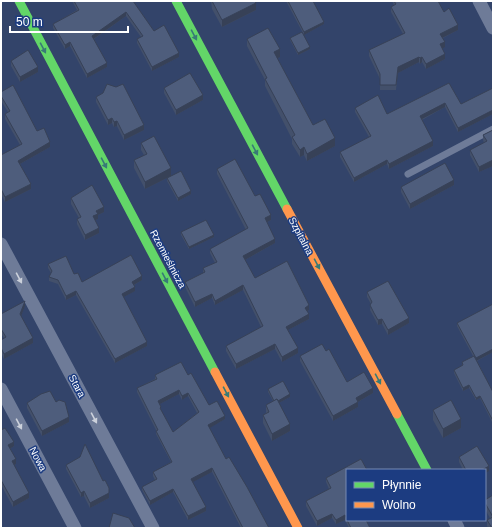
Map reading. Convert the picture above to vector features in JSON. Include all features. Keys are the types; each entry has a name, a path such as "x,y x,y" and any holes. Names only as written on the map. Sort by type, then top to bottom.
{"street":[{"name":"Rzemieślnicza","path":"18,1 298,528"},
{"name":"Szpitalna","path":"176,1 426,469"},
{"path":"479,1 493,28"},
{"name":"Stara","path":"1,244 153,528"},
{"name":"Nowa","path":"1,389 75,528"}],"lane":[{"path":"408,174 493,129"}],"building":[{"path":"74,1 133,1 154,31 164,25 179,53 152,67 137,39 143,36 126,12 92,36 107,63 87,74 70,42 65,45 53,24 79,10"},
{"path":"212,1 255,1 256,3 222,20"},
{"path":"288,1 313,1 324,22 304,32"},
{"path":"394,1 438,1 444,12 449,8 458,25 440,34 445,42 440,44 445,54 426,64 422,57 419,57 398,67 396,85 380,85 380,74 369,50 405,33 391,7 396,4"},
{"path":"268,28 280,49 274,52 313,125 325,119 335,138 307,154 304,147 300,150 292,137 295,135 265,79 267,78 247,39"},
{"path":"302,32 310,47 298,53 290,38"},
{"path":"28,50 38,67 20,77 11,61"},
{"path":"190,73 203,95 176,110 164,88"},
{"path":"449,83 461,104 493,88 493,110 458,128 445,103 420,116 433,141 389,164 387,160 354,178 340,152 371,136 355,108 378,95 387,114"},
{"path":"107,84 116,87 123,84 144,125 124,135 117,121 114,122 112,118 108,120 96,97 103,93"},
{"path":"13,85 37,131 44,128 50,142 18,161 31,184 5,197 1,189 1,155 22,144 5,114 10,111 1,96 1,92"},
{"path":"493,130 493,160 479,167 470,150 487,141 483,135"},
{"path":"154,136 171,168 145,182 134,160 147,154 141,143"},
{"path":"235,159 255,196 260,194 271,215 265,218 275,239 243,256 255,278 287,261 309,305 305,308 309,314 286,327 298,348 282,357 275,344 236,364 226,346 263,326 243,285 215,301 212,294 195,302 185,282 205,272 203,268 217,262 210,249 248,228 217,169"},
{"path":"445,163 454,180 410,204 401,187"},
{"path":"181,171 191,191 178,198 167,178"},
{"path":"92,185 104,207 96,211 98,214 93,216 99,228 85,235 77,219 81,217 71,198"},
{"path":"206,220 214,235 189,247 181,232"},
{"path":"131,255 142,276 132,282 135,287 122,294 147,342 115,359 76,291 66,296 58,280 49,277 52,271 48,264 66,256 74,274 78,273 82,282"},
{"path":"388,281 409,318 388,330 382,319 378,320 374,313 370,305 372,302 367,292"},
{"path":"25,301 20,314 33,338 4,354 1,348 1,340 6,337 1,329 1,314"},
{"path":"493,304 493,349 476,358 457,323"},
{"path":"322,344 326,351 329,349 347,382 364,372 373,388 356,398 358,402 333,416 300,356"},
{"path":"474,356 493,392 493,419 480,396 476,398 469,385 463,388 454,370 463,365 462,362"},
{"path":"181,362 188,375 191,373 209,405 217,401 225,416 208,425 226,459 229,457 247,487 269,528 243,528 212,468 191,479 206,507 188,516 173,489 150,501 142,487 157,479 153,472 172,462 156,431 158,430 137,388 157,379 155,375","holes":["179,390 182,396 188,393 199,412 173,432 160,408 161,407 158,401"]},
{"path":"283,381 290,394 278,401 277,399 274,401 268,389"},
{"path":"50,391 56,402 59,400 65,402 69,417 42,431 27,403 41,394"},
{"path":"277,399 290,424 272,434 263,415 269,412 266,405"},
{"path":"451,400 461,419 443,429 433,410"},
{"path":"5,428 14,442 8,445 16,459 12,461 29,493 13,502 1,480 1,430"},
{"path":"85,444 103,481 105,480 109,488 109,493 90,503 84,491 81,493 66,465 80,457"},
{"path":"477,446 489,466 484,469 465,469 459,457"},
{"path":"361,459 366,469 346,469 346,517 345,515 336,520 332,514 317,521 306,501 331,488 326,478"},
{"path":"493,495 493,517 486,505 486,499"},
{"path":"113,513 129,518 135,528 109,528"},
{"path":"493,517 493,528 492,528 487,520"},
{"path":"348,521 366,521 370,528 351,528"}],"traffic: fast":[{"path":"19,1 215,372"},
{"path":"176,1 287,209"},
{"path":"397,414 426,469"}],"traffic: slow":[{"path":"287,209 397,414"},
{"path":"215,372 298,528"}]}
